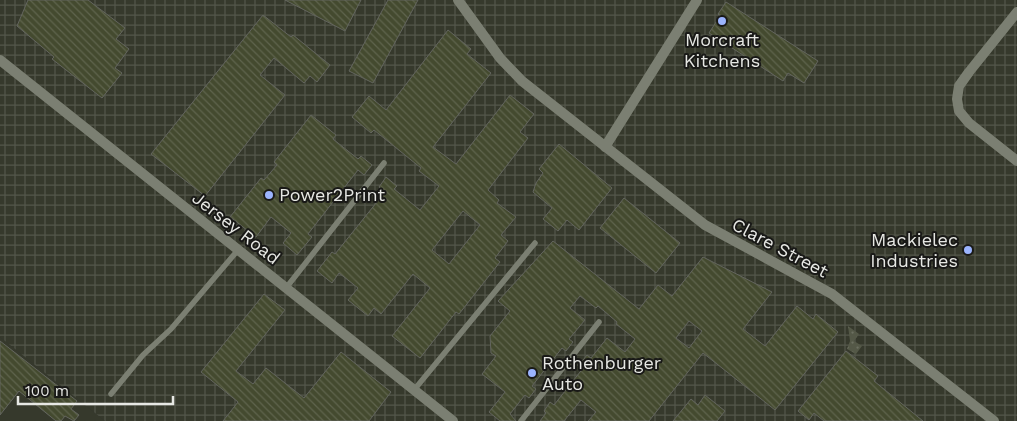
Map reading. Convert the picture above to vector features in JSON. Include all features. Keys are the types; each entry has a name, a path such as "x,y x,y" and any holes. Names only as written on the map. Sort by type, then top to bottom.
{"street":[{"path":"605,147 697,0"},
{"name":"Clare Street","path":"461,2 500,58 522,81 550,104 705,225 832,294 994,421"},
{"path":"1017,12 959,86 957,98 959,111 969,122 1017,161"},
{"name":"Jersey Road","path":"0,60 453,421"}],"lane":[{"path":"286,288 384,163"},
{"path":"414,390 535,243"},
{"path":"111,394 143,355 171,329 238,250"},
{"path":"521,421 599,322"}],"shaded area":[{"path":"0,0 1017,0 1017,421 105,421 0,337"},
{"path":"848,326 859,334 854,341 862,346 856,354 847,349 850,341"},
{"path":"0,337 105,421 0,421"}],"building":[{"path":"28,0 88,0 125,28 116,39 129,49 115,68 122,73 102,98 52,59 54,57 17,26"},
{"path":"285,0 361,0 345,31"},
{"path":"388,0 418,0 373,83 349,71"},
{"path":"726,2 818,61 804,83 788,73 783,81 709,33"},
{"path":"263,15 291,37 293,35 330,65 317,82 310,76 304,83 274,58 260,75 285,95 205,196 151,154"},
{"path":"448,30 471,49 467,54 491,73 433,147 456,164 510,95 534,114 520,132 528,138 488,190 499,200 497,203 516,217 501,235 508,241 495,258 500,262 459,314 456,312 420,358 392,336 430,288 413,274 381,314 374,308 368,316 348,300 358,288 339,273 332,283 317,271 332,252 335,254 385,192 379,187 386,177 397,186 394,189 420,210 439,186 419,171 421,168 374,130 371,133 352,117 369,96 386,110","holes":["463,211 480,225 449,264 432,250"]},
{"path":"311,115 336,135 333,139 358,159 361,156 372,165 364,175 358,170 308,234 312,237 297,255 283,243 291,233 271,217 256,237 230,217 261,178 264,180 277,165 274,162"},
{"path":"559,144 612,188 579,230 567,220 558,231 543,219 552,208 533,192 536,183 543,173 539,169"},
{"path":"624,198 680,243 656,273 600,228"},
{"path":"553,241 639,309 658,285 672,296 703,257 772,292 743,329 765,346 797,306 813,319 816,314 838,332 775,410 703,353 649,421 588,421 596,412 581,400 564,421 540,421 546,413 544,411 550,402 554,405 584,367 580,364 587,355 591,358 607,338 625,352 635,339 598,306 596,308 580,296 570,308 585,320 569,339 573,342 566,351 562,348 532,386 536,389 529,398 525,395 510,414 516,421 500,421 489,412 505,392 482,374 496,356 491,353 490,336 510,311 498,301","holes":["689,321 702,331 689,348 676,338"]},
{"path":"264,294 285,310 236,371 253,384 266,368 304,398 341,352 391,392 369,421 223,421 238,402 201,372"},
{"path":"0,341 77,401 71,409 79,415 74,421 65,416 61,421 56,421 19,391 0,415"},
{"path":"846,351 878,376 874,381 923,421 824,421 814,413 809,420 798,411"},
{"path":"705,395 725,411 717,421 673,421 691,399 698,405"}],"place":[{"name":"Morcraft Kitchens","path":"722,21"},
{"name":"Power2Print","path":"269,195"},
{"name":"Mackielec Industries","path":"968,250"},
{"name":"Rothenburger Auto","path":"532,373"}]}
